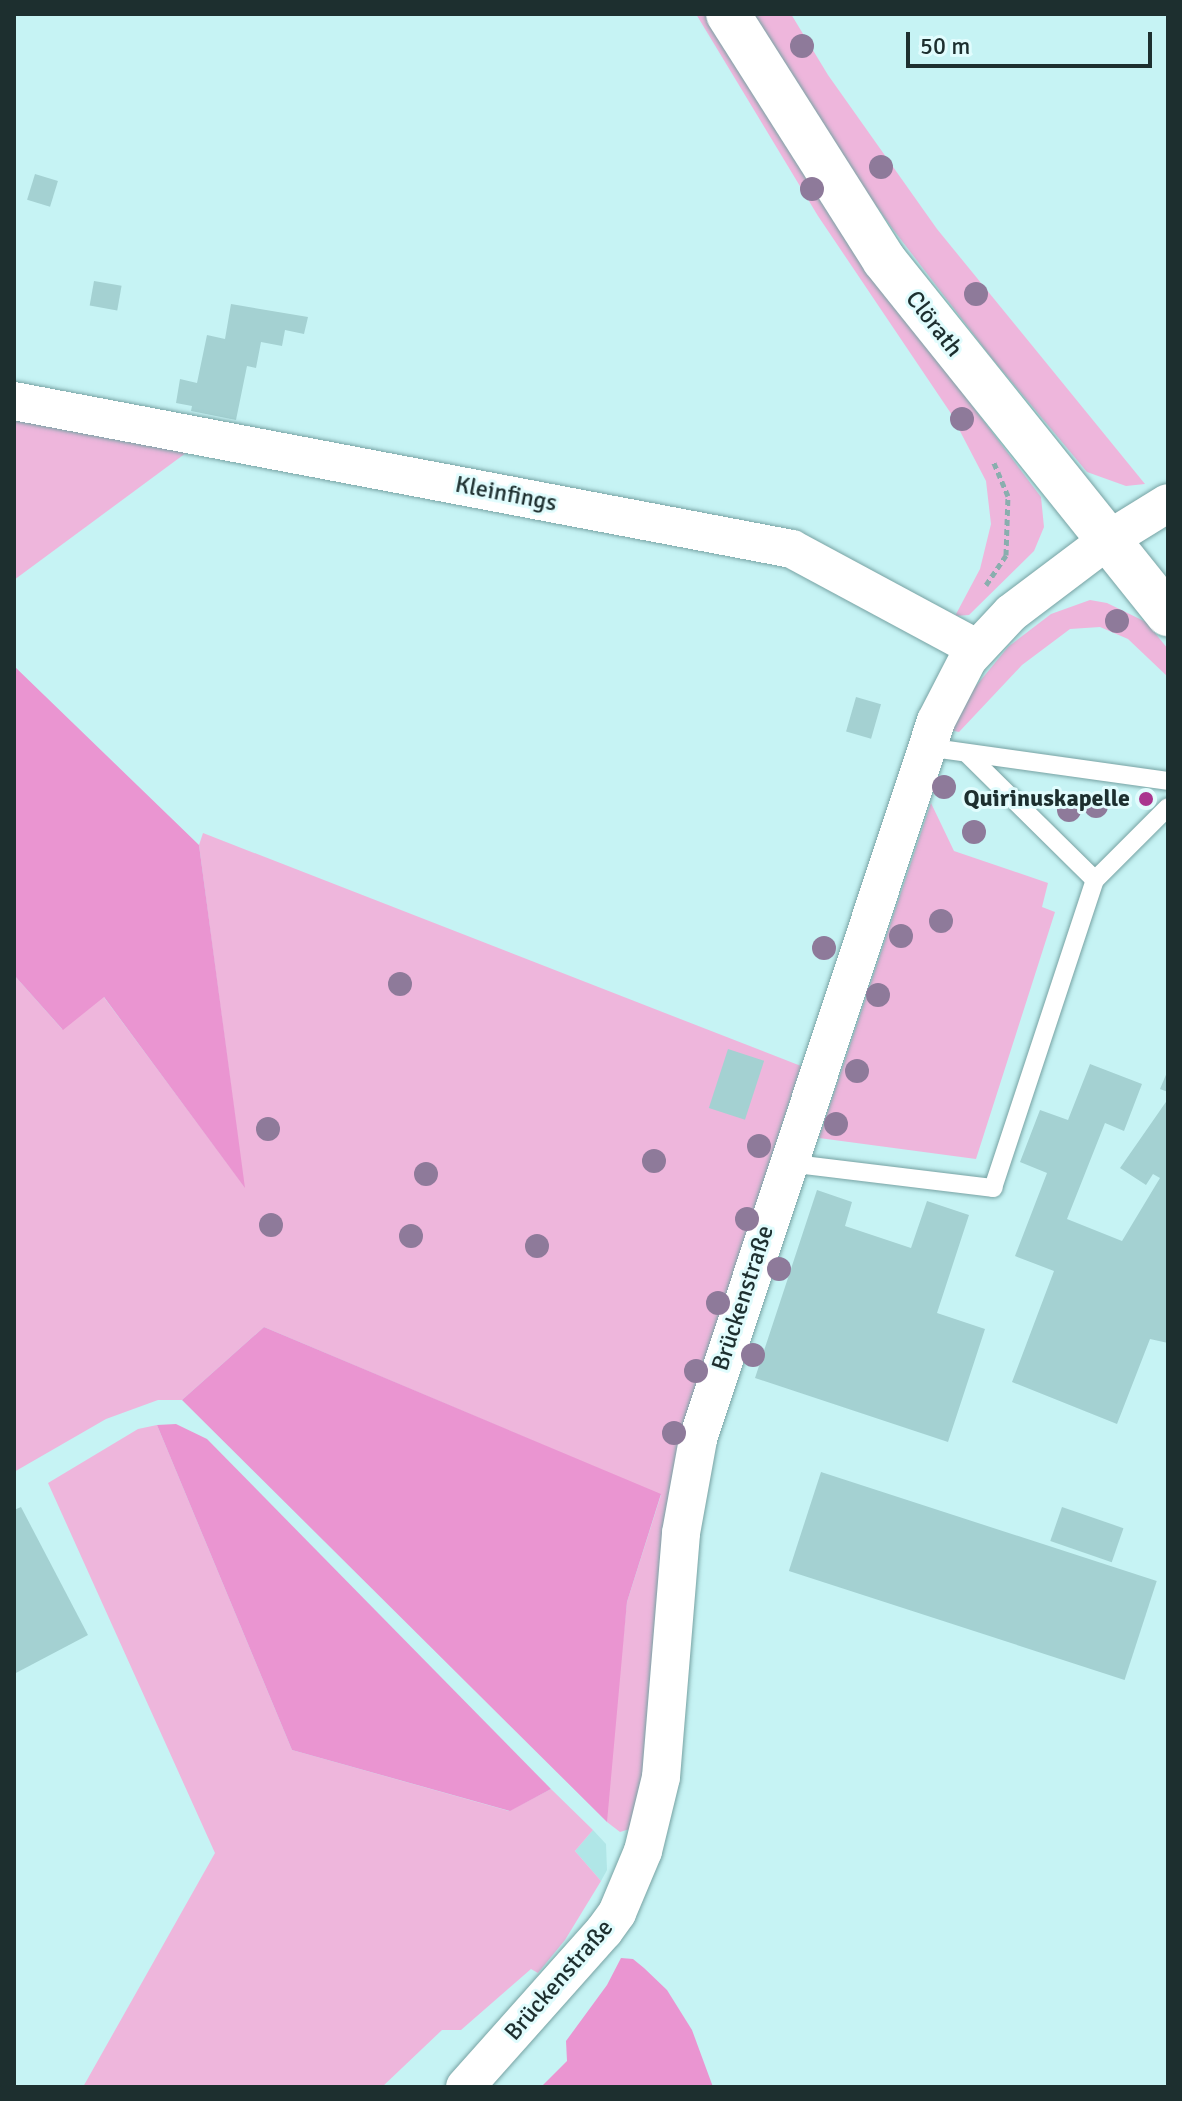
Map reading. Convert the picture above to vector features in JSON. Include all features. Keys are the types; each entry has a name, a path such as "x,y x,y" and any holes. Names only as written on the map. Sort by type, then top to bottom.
{"main road":[{"name":"Clörath","path":"728,14 884,260 1168,614"}],"street":[{"name":"Kleinfings","path":"14,401 792,549 964,642"},
{"name":"Brückenstraße","path":"465,2087 604,1931 617,1913 643,1851 661,1777 681,1533 692,1460 787,1163 926,747 953,683 964,642 1108,540 1168,503"}],"lane":[{"path":"926,747 1168,781"},
{"path":"966,753 1095,880"},
{"path":"787,1163 993,1188 1095,880 1168,807"}],"path":[{"path":"964,642 1006,555 1008,496 984,440 1010,420"}],"shaded area":[{"path":"696,14 710,14 870,271 1041,497 1044,527 1034,551 969,615 955,616 980,569 991,524 986,481 950,412 818,216"},
{"path":"752,14 791,14 828,75 937,229 1145,484 1126,486 1087,472 991,357 892,228 806,106"},
{"path":"14,415 194,447 14,580"},
{"path":"1090,600 1107,603 1146,622 1168,649 1168,677 1128,639 1100,627 1070,629 1022,665 959,732 950,730 962,703 1008,647 1051,614"},
{"path":"14,666 199,845 245,1188 104,997 63,1030 14,975"},
{"path":"931,803 954,851 1048,883 1042,907 1055,912 976,1159 819,1138"},
{"path":"203,833 801,1066 680,1436 647,1770 633,1828 620,1832 607,1822 607,1794 627,1602 661,1495 264,1327 182,1400 158,1400 106,1419 14,1472 14,975 62,1029 103,996 244,1186 199,845"},
{"path":"264,1327 661,1494 627,1602 607,1822 182,1400"},
{"path":"176,1424 207,1439 551,1789 510,1811 292,1750 157,1425"},
{"path":"157,1425 292,1750 509,1811 551,1789 593,1830 575,1851 601,1881 565,1940 538,1973 531,1969 461,2030 442,2030 382,2087 83,2087 215,1853 48,1483 138,1429"},
{"path":"593,1830 606,1844 607,1870 601,1881 575,1851"},
{"path":"621,1958 633,1959 667,1990 692,2030 713,2087 541,2087 567,2061 566,2041 607,1985"}],"building":[{"path":"35,174 58,181 50,207 27,200"},
{"path":"94,281 122,286 117,310 90,306"},
{"path":"231,304 308,317 304,334 285,330 282,346 261,342 256,368 247,366 236,420 191,411 192,406 176,403 180,379 197,383 207,335 225,339"},
{"path":"856,697 881,704 871,739 846,732"},
{"name":"Quirinuskapelle","path":"1143,792 1153,796 1149,806 1139,802"},
{"path":"728,1049 764,1061 745,1120 709,1108"},
{"path":"1090,1064 1142,1084 1124,1131 1105,1123 1067,1219 1122,1241 1160,1178 1153,1174 1146,1185 1120,1168 1168,1099 1168,1343 1150,1339 1117,1424 1012,1382 1054,1271 1015,1256 1047,1173 1020,1162 1040,1110 1068,1120"},
{"path":"1168,1070 1168,1092 1160,1089"},
{"path":"817,1190 852,1202 845,1226 911,1248 927,1201 969,1215 937,1313 985,1329 948,1442 755,1378"},
{"path":"821,1472 1157,1581 1125,1680 789,1571"},
{"path":"21,1507 88,1635 14,1674 14,1510"},
{"path":"1062,1507 1123,1528 1112,1562 1050,1541"}],"place":[{"name":"Quirinuskapelle","path":"1146,799"}]}
